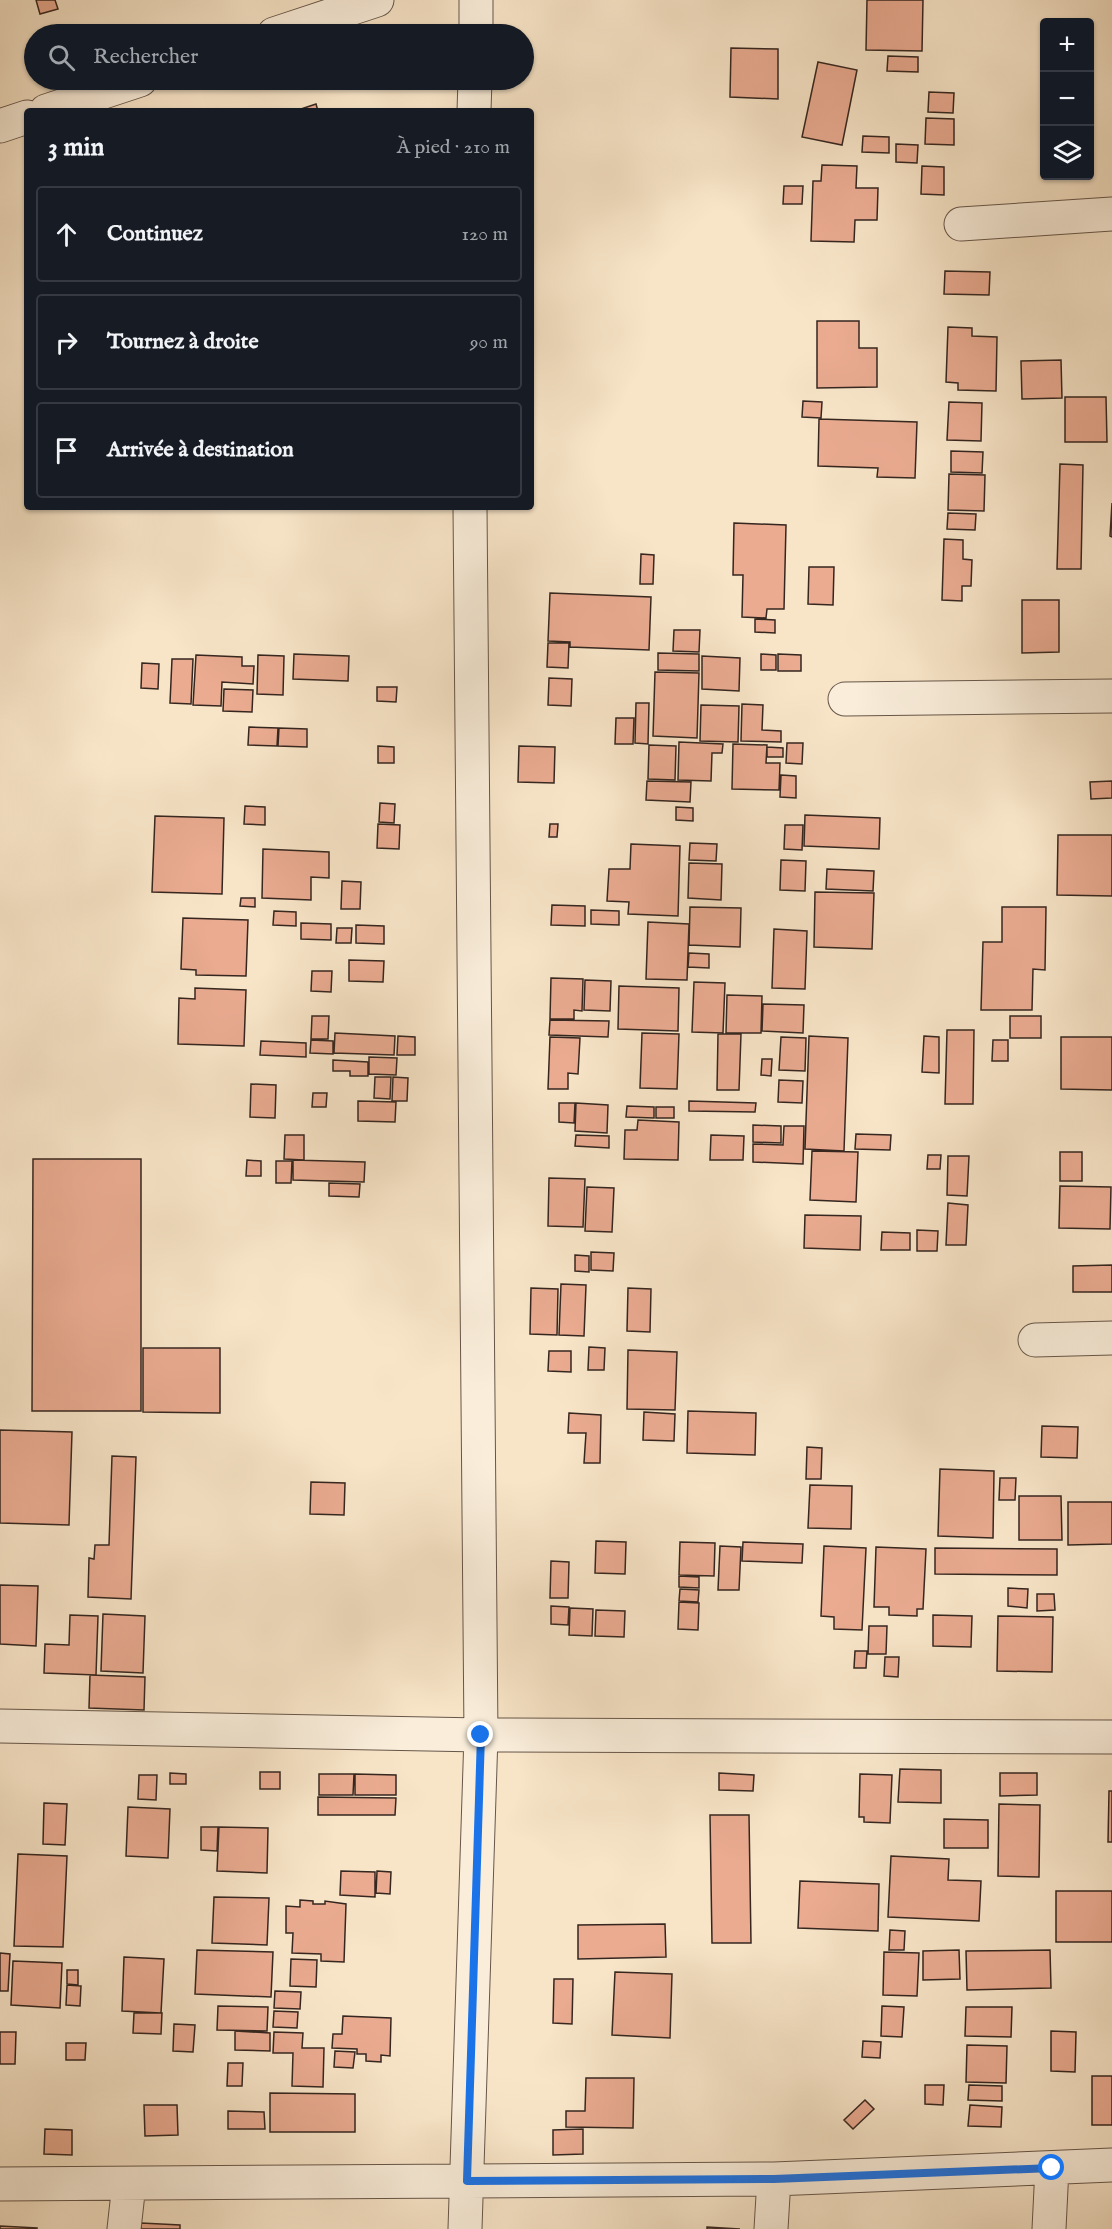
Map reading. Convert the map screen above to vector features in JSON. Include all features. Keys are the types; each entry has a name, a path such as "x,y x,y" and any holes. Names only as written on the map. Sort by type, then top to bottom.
{"street":[{"path":"304,24 377,0"},
{"path":"476,0 476,24"},
{"path":"55,108 110,90"},
{"path":"474,108 475,90"},
{"path":"0,126 24,118"},
{"path":"961,224 1112,214"},
{"path":"465,2229 481,1735 470,510"},
{"path":"845,699 1112,696"},
{"path":"1035,1340 1112,1338"},
{"path":"0,1726 481,1735 1112,1737"},
{"path":"0,2184 774,2179 1112,2165"},
{"path":"1049,2229 1052,2168"},
{"path":"771,2229 774,2179"},
{"path":"124,2229 129,2184"}],"building":[{"path":"36,0 55,0 58,9 40,14"},
{"path":"867,0 923,0 922,51 866,50"},
{"path":"731,48 778,49 778,99 730,97"},
{"path":"888,56 918,57 918,72 887,71"},
{"path":"818,62 857,70 842,145 802,137"},
{"path":"929,92 954,93 953,113 928,112"},
{"path":"316,104 317,108 304,108"},
{"path":"926,118 954,119 954,145 925,144"},
{"path":"863,136 889,137 889,153 862,152"},
{"path":"896,144 918,145 917,163 896,162"},
{"path":"822,165 857,166 856,188 878,188 877,220 855,220 854,242 811,241 813,181 821,181"},
{"path":"922,166 944,167 944,195 921,194"},
{"path":"784,186 803,186 802,204 783,204"},
{"path":"945,271 990,272 989,295 944,294"},
{"path":"817,321 859,321 859,348 877,348 877,387 817,388"},
{"path":"948,327 972,328 972,336 997,337 996,391 958,390 958,383 946,382"},
{"path":"1061,360 1062,398 1022,399 1021,361"},
{"path":"1065,397 1106,397 1107,442 1065,442"},
{"path":"803,401 822,402 821,418 802,417"},
{"path":"949,402 982,403 981,441 947,440"},
{"path":"819,419 917,422 915,478 877,477 878,468 818,466"},
{"path":"951,451 983,452 982,473 951,472"},
{"path":"1060,464 1083,465 1081,569 1057,569"},
{"path":"949,474 985,475 984,511 948,510"},
{"path":"1112,503 1112,537 1110,536"},
{"path":"948,513 976,514 975,530 947,529"},
{"path":"734,523 786,525 784,609 767,609 766,618 742,617 743,575 733,575"},
{"path":"944,539 963,540 963,559 972,560 971,586 962,586 962,601 942,600"},
{"path":"641,554 654,555 653,584 640,584"},
{"path":"809,567 834,567 833,605 808,604"},
{"path":"550,593 651,597 649,650 570,647 570,642 548,641"},
{"path":"1022,600 1059,600 1059,652 1022,653"},
{"path":"755,619 775,620 775,633 755,632"},
{"path":"674,630 700,630 699,652 673,651"},
{"path":"548,643 569,643 568,668 547,667"},
{"path":"658,653 699,654 699,671 658,670"},
{"path":"294,654 349,656 348,681 293,679"},
{"path":"761,654 776,655 776,670 761,670"},
{"path":"778,654 801,655 801,671 778,671"},
{"path":"196,655 242,657 242,666 254,666 253,684 222,682 221,706 193,705"},
{"path":"258,655 284,656 283,695 257,694"},
{"path":"702,656 740,658 739,691 702,689"},
{"path":"172,659 193,659 191,704 170,703"},
{"path":"142,663 159,664 158,689 141,688"},
{"path":"655,672 699,673 697,738 653,736"},
{"path":"549,678 572,679 571,706 548,705"},
{"path":"377,687 397,687 396,702 377,701"},
{"path":"224,689 253,690 252,712 223,711"},
{"path":"636,703 649,703 648,744 635,743"},
{"path":"742,704 763,705 762,730 781,731 781,742 741,741"},
{"path":"701,705 739,706 738,742 700,741"},
{"path":"616,718 634,718 633,744 615,744"},
{"path":"249,727 278,728 277,746 248,745"},
{"path":"279,728 307,729 307,747 278,746"},
{"path":"679,742 723,744 722,753 712,753 711,781 678,780"},
{"path":"787,743 803,743 802,764 786,763"},
{"path":"733,744 767,745 766,763 780,763 779,790 732,789"},
{"path":"649,745 676,746 675,780 648,779"},
{"path":"378,746 394,747 394,763 378,763"},
{"path":"519,746 555,747 554,783 518,782"},
{"path":"767,747 783,748 783,757 767,757"},
{"path":"781,775 796,776 796,798 780,797"},
{"path":"647,781 691,782 690,802 646,800"},
{"path":"1112,781 1112,798 1091,799 1090,782"},
{"path":"380,803 395,804 394,823 379,822"},
{"path":"245,806 265,807 265,825 244,824"},
{"path":"676,807 693,808 693,821 676,820"},
{"path":"805,815 880,818 879,849 804,846"},
{"path":"155,816 224,818 222,894 152,892"},
{"path":"378,824 400,825 399,849 377,848"},
{"path":"550,824 558,824 557,837 549,837"},
{"path":"785,825 803,825 802,850 784,849"},
{"path":"1058,835 1112,835 1112,896 1057,895"},
{"path":"690,843 717,844 716,861 689,860"},
{"path":"631,844 680,846 678,916 628,914 629,902 607,901 609,869 630,869"},
{"path":"263,849 329,852 329,878 311,877 311,900 262,898"},
{"path":"781,860 806,861 805,891 780,890"},
{"path":"689,863 722,864 721,900 688,898"},
{"path":"827,869 874,871 873,891 826,889"},
{"path":"342,881 361,882 360,909 341,909"},
{"path":"815,892 874,893 872,949 814,947"},
{"path":"241,898 255,898 255,907 240,906"},
{"path":"552,905 585,906 585,926 551,925"},
{"path":"690,907 741,908 740,947 689,945"},
{"path":"1002,907 1046,907 1045,970 1033,969 1032,1010 981,1010 983,942 1002,942"},
{"path":"591,910 619,911 619,925 591,924"},
{"path":"274,911 296,912 296,926 273,925"},
{"path":"183,918 248,920 246,976 196,975 196,970 181,969"},
{"path":"648,922 689,924 687,980 646,979"},
{"path":"301,923 331,924 331,940 301,939"},
{"path":"356,925 384,926 384,944 356,943"},
{"path":"337,928 352,928 351,943 336,943"},
{"path":"774,929 807,931 805,989 772,988"},
{"path":"689,953 709,954 709,968 688,967"},
{"path":"349,960 384,961 383,982 349,981"},
{"path":"312,971 332,971 331,992 311,991"},
{"path":"551,978 583,979 582,1011 574,1010 574,1019 550,1019"},
{"path":"585,980 611,981 610,1011 584,1010"},
{"path":"694,982 725,983 723,1033 692,1032"},
{"path":"619,986 679,988 678,1031 618,1029"},
{"path":"195,988 246,990 244,1046 178,1044 179,998 195,999"},
{"path":"727,995 762,996 761,1033 726,1033"},
{"path":"763,1004 804,1005 803,1033 762,1031"},
{"path":"312,1016 329,1016 328,1039 311,1039"},
{"path":"1010,1016 1041,1016 1041,1038 1010,1038"},
{"path":"550,1020 609,1021 608,1037 549,1035"},
{"path":"947,1030 974,1030 973,1104 945,1104"},
{"path":"335,1033 395,1036 394,1055 334,1053"},
{"path":"642,1033 679,1034 677,1089 640,1088"},
{"path":"718,1034 741,1034 739,1090 717,1090"},
{"path":"398,1036 415,1037 415,1055 397,1055"},
{"path":"809,1036 848,1038 844,1151 805,1149"},
{"path":"924,1036 939,1037 939,1073 922,1072"},
{"path":"550,1037 580,1038 578,1074 568,1073 568,1089 548,1089"},
{"path":"781,1037 806,1038 805,1071 779,1070"},
{"path":"1061,1037 1112,1037 1112,1090 1061,1089"},
{"path":"311,1040 333,1041 333,1054 310,1053"},
{"path":"993,1040 1008,1040 1008,1061 992,1061"},
{"path":"261,1041 306,1043 306,1057 260,1055"},
{"path":"369,1057 397,1058 396,1075 369,1074"},
{"path":"762,1059 772,1059 771,1076 761,1075"},
{"path":"333,1060 368,1062 368,1076 350,1076 350,1071 333,1071"},
{"path":"375,1077 391,1077 390,1099 374,1098"},
{"path":"393,1077 408,1078 407,1101 392,1101"},
{"path":"779,1080 803,1081 802,1103 778,1102"},
{"path":"251,1084 276,1085 275,1118 250,1117"},
{"path":"313,1093 327,1093 326,1107 312,1107"},
{"path":"358,1101 396,1102 395,1122 358,1121"},
{"path":"689,1101 756,1103 755,1112 689,1111"},
{"path":"559,1103 575,1103 574,1123 559,1122"},
{"path":"576,1103 608,1105 607,1133 575,1131"},
{"path":"627,1106 654,1107 654,1118 626,1117"},
{"path":"656,1107 674,1107 674,1118 656,1118"},
{"path":"638,1120 679,1122 678,1160 624,1159 625,1130 637,1130"},
{"path":"753,1125 781,1126 781,1143 753,1142"},
{"path":"784,1126 804,1126 803,1164 753,1162 753,1144 783,1145"},
{"path":"856,1134 891,1135 890,1150 855,1149"},
{"path":"285,1135 304,1135 304,1160 284,1159"},
{"path":"576,1135 609,1136 609,1148 575,1146"},
{"path":"711,1135 744,1136 743,1160 710,1160"},
{"path":"812,1151 858,1152 856,1202 810,1200"},
{"path":"1060,1152 1082,1152 1082,1181 1060,1181"},
{"path":"928,1155 941,1155 940,1169 927,1169"},
{"path":"948,1156 969,1156 967,1196 947,1195"},
{"path":"33,1159 141,1159 141,1411 32,1411"},
{"path":"247,1160 261,1161 261,1176 246,1176"},
{"path":"293,1160 365,1162 364,1182 293,1180"},
{"path":"276,1161 292,1161 291,1183 276,1183"},
{"path":"549,1178 585,1179 583,1227 548,1226"},
{"path":"329,1183 360,1184 359,1197 329,1196"},
{"path":"1060,1186 1111,1187 1110,1229 1059,1228"},
{"path":"587,1187 614,1188 612,1232 585,1231"},
{"path":"948,1203 968,1205 966,1245 946,1245"},
{"path":"805,1215 861,1216 860,1250 804,1248"},
{"path":"917,1230 938,1231 937,1251 917,1251"},
{"path":"882,1232 910,1233 910,1250 881,1250"},
{"path":"591,1252 614,1253 613,1271 591,1270"},
{"path":"575,1255 589,1256 589,1272 575,1271"},
{"path":"1112,1265 1112,1292 1073,1292 1073,1266"},
{"path":"561,1284 586,1285 584,1336 559,1335"},
{"path":"531,1288 558,1289 557,1335 530,1334"},
{"path":"628,1288 651,1289 650,1332 627,1331"},
{"path":"589,1347 605,1348 604,1370 588,1370"},
{"path":"143,1348 220,1348 220,1413 143,1412"},
{"path":"628,1350 677,1352 675,1410 627,1409"},
{"path":"549,1351 571,1351 571,1372 548,1371"},
{"path":"688,1411 756,1413 755,1455 687,1453"},
{"path":"644,1412 675,1414 674,1441 643,1440"},
{"path":"569,1413 601,1415 600,1463 584,1463 586,1433 568,1433"},
{"path":"1042,1426 1078,1427 1077,1458 1041,1457"},
{"path":"0,1430 72,1432 69,1525 0,1523"},
{"path":"807,1447 822,1448 821,1479 806,1479"},
{"path":"112,1456 136,1457 131,1599 88,1597 89,1558 94,1559 95,1545 109,1545"},
{"path":"940,1469 994,1471 993,1538 938,1536"},
{"path":"1000,1478 1016,1478 1015,1500 999,1500"},
{"path":"311,1482 345,1483 344,1515 310,1514"},
{"path":"810,1485 852,1486 851,1529 808,1528"},
{"path":"1019,1496 1061,1496 1062,1540 1019,1540"},
{"path":"1068,1502 1112,1502 1112,1544 1068,1545"},
{"path":"596,1541 626,1542 625,1574 595,1573"},
{"path":"680,1542 715,1543 714,1576 679,1575"},
{"path":"743,1542 803,1544 802,1563 742,1561"},
{"path":"720,1546 741,1547 739,1590 718,1590"},
{"path":"824,1546 866,1548 862,1630 834,1629 834,1617 821,1616"},
{"path":"876,1547 926,1549 923,1609 917,1609 917,1616 889,1615 889,1607 874,1607"},
{"path":"935,1548 1057,1549 1057,1575 935,1574"},
{"path":"551,1561 569,1562 568,1598 550,1598"},
{"path":"679,1576 699,1577 699,1588 679,1587"},
{"path":"0,1585 38,1586 36,1646 0,1644"},
{"path":"1008,1588 1028,1589 1027,1608 1008,1606"},
{"path":"680,1589 699,1590 698,1602 679,1601"},
{"path":"1037,1594 1054,1594 1055,1610 1037,1611"},
{"path":"679,1602 699,1603 698,1630 678,1629"},
{"path":"551,1606 569,1607 568,1625 551,1624"},
{"path":"570,1608 593,1609 592,1636 569,1635"},
{"path":"596,1610 625,1611 624,1637 595,1636"},
{"path":"103,1614 145,1616 143,1673 101,1671"},
{"path":"70,1615 98,1616 96,1675 44,1673 45,1644 69,1645"},
{"path":"933,1615 972,1616 971,1647 933,1646"},
{"path":"998,1616 1053,1617 1052,1672 997,1671"},
{"path":"869,1626 887,1626 886,1654 868,1654"},
{"path":"855,1651 867,1651 866,1668 854,1668"},
{"path":"885,1657 899,1657 898,1677 884,1676"},
{"path":"90,1675 145,1677 144,1710 89,1708"},
{"path":"900,1769 941,1770 941,1803 898,1802"},
{"path":"260,1772 280,1772 280,1789 260,1789"},
{"path":"170,1773 186,1774 186,1784 170,1784"},
{"path":"719,1773 754,1775 753,1791 719,1790"},
{"path":"1000,1773 1037,1773 1037,1795 1000,1796"},
{"path":"319,1774 354,1774 353,1795 319,1795"},
{"path":"355,1774 396,1775 396,1795 355,1795"},
{"path":"860,1774 892,1775 890,1823 864,1822 864,1817 859,1817"},
{"path":"139,1775 157,1775 156,1800 138,1799"},
{"path":"1109,1791 1112,1791 1112,1842 1108,1842"},
{"path":"318,1797 396,1798 395,1815 318,1815"},
{"path":"44,1803 67,1804 65,1845 43,1844"},
{"path":"999,1804 1040,1805 1039,1877 998,1876"},
{"path":"128,1807 170,1809 168,1858 126,1856"},
{"path":"710,1815 749,1815 751,1943 712,1943"},
{"path":"944,1819 988,1820 988,1848 944,1848"},
{"path":"201,1827 218,1827 217,1851 201,1850"},
{"path":"219,1827 268,1828 267,1873 217,1871"},
{"path":"18,1854 67,1856 63,1947 14,1946"},
{"path":"891,1856 949,1859 948,1880 981,1881 979,1921 888,1917"},
{"path":"341,1871 375,1872 375,1897 340,1895"},
{"path":"377,1871 391,1872 390,1894 376,1893"},
{"path":"800,1881 879,1884 878,1931 798,1928"},
{"path":"1056,1891 1112,1891 1112,1942 1056,1942"},
{"path":"214,1897 269,1898 267,1945 212,1943"},
{"path":"300,1900 313,1901 313,1904 325,1904 325,1901 346,1904 344,1962 321,1961 321,1954 292,1953 293,1933 286,1933 286,1906 300,1907"},
{"path":"665,1924 666,1957 578,1959 578,1925"},
{"path":"890,1930 905,1931 904,1950 889,1950"},
{"path":"197,1950 273,1952 271,1997 195,1994"},
{"path":"959,1950 960,1979 923,1980 923,1951"},
{"path":"1050,1950 1051,1988 967,1990 966,1951"},
{"path":"884,1952 919,1953 917,1996 883,1995"},
{"path":"0,1953 10,1954 8,1991 0,1991"},
{"path":"124,1957 164,1959 161,2013 122,2011"},
{"path":"291,1959 317,1960 316,1987 290,1986"},
{"path":"13,1961 62,1963 60,2008 11,2005"},
{"path":"67,1970 78,1970 78,1985 67,1984"},
{"path":"615,1972 672,1974 670,2038 612,2035"},
{"path":"554,1979 573,1979 572,2024 553,2023"},
{"path":"67,1985 81,1986 80,2006 66,2005"},
{"path":"275,1991 301,1992 300,2009 274,2008"},
{"path":"218,2006 268,2007 267,2031 217,2030"},
{"path":"882,2006 904,2007 902,2037 881,2036"},
{"path":"966,2007 1012,2007 1011,2037 965,2036"},
{"path":"274,2011 298,2012 297,2028 273,2027"},
{"path":"134,2013 162,2013 161,2034 133,2033"},
{"path":"343,2016 391,2018 390,2056 381,2055 381,2062 366,2061 366,2054 357,2054 357,2049 332,2048 333,2034 342,2034"},
{"path":"174,2024 195,2025 193,2052 173,2051"},
{"path":"235,2031 270,2033 270,2051 235,2050"},
{"path":"1051,2031 1076,2032 1075,2072 1051,2071"},
{"path":"0,2032 16,2032 15,2064 0,2064"},
{"path":"274,2032 303,2033 302,2048 324,2048 323,2087 292,2086 293,2053 273,2053"},
{"path":"863,2041 881,2042 880,2058 862,2057"},
{"path":"66,2043 86,2043 85,2060 66,2060"},
{"path":"967,2045 1007,2046 1006,2083 966,2082"},
{"path":"335,2051 355,2052 353,2068 334,2067"},
{"path":"228,2063 243,2063 242,2086 227,2086"},
{"path":"1092,2076 1112,2076 1112,2125 1092,2125"},
{"path":"586,2078 634,2078 633,2128 566,2127 566,2111 585,2111"},
{"path":"925,2085 944,2085 943,2105 925,2104"},
{"path":"969,2085 1002,2086 1002,2101 968,2100"},
{"path":"270,2093 355,2094 355,2132 270,2132"},
{"path":"865,2100 874,2109 853,2129 844,2120"},
{"path":"144,2105 177,2105 178,2135 145,2136"},
{"path":"970,2105 1002,2107 1001,2127 968,2126"},
{"path":"228,2111 264,2112 265,2129 228,2129"},
{"path":"45,2129 72,2130 72,2155 44,2154"},
{"path":"583,2129 583,2154 553,2155 553,2130"},
{"path":"141,2223 180,2225 180,2229 141,2229"},
{"path":"0,2226 37,2228 37,2229 0,2229"},
{"path":"707,2227 740,2229 707,2229"}],"route":[{"path":"481,1735 467,2181 774,2179 1052,2168"}]}
